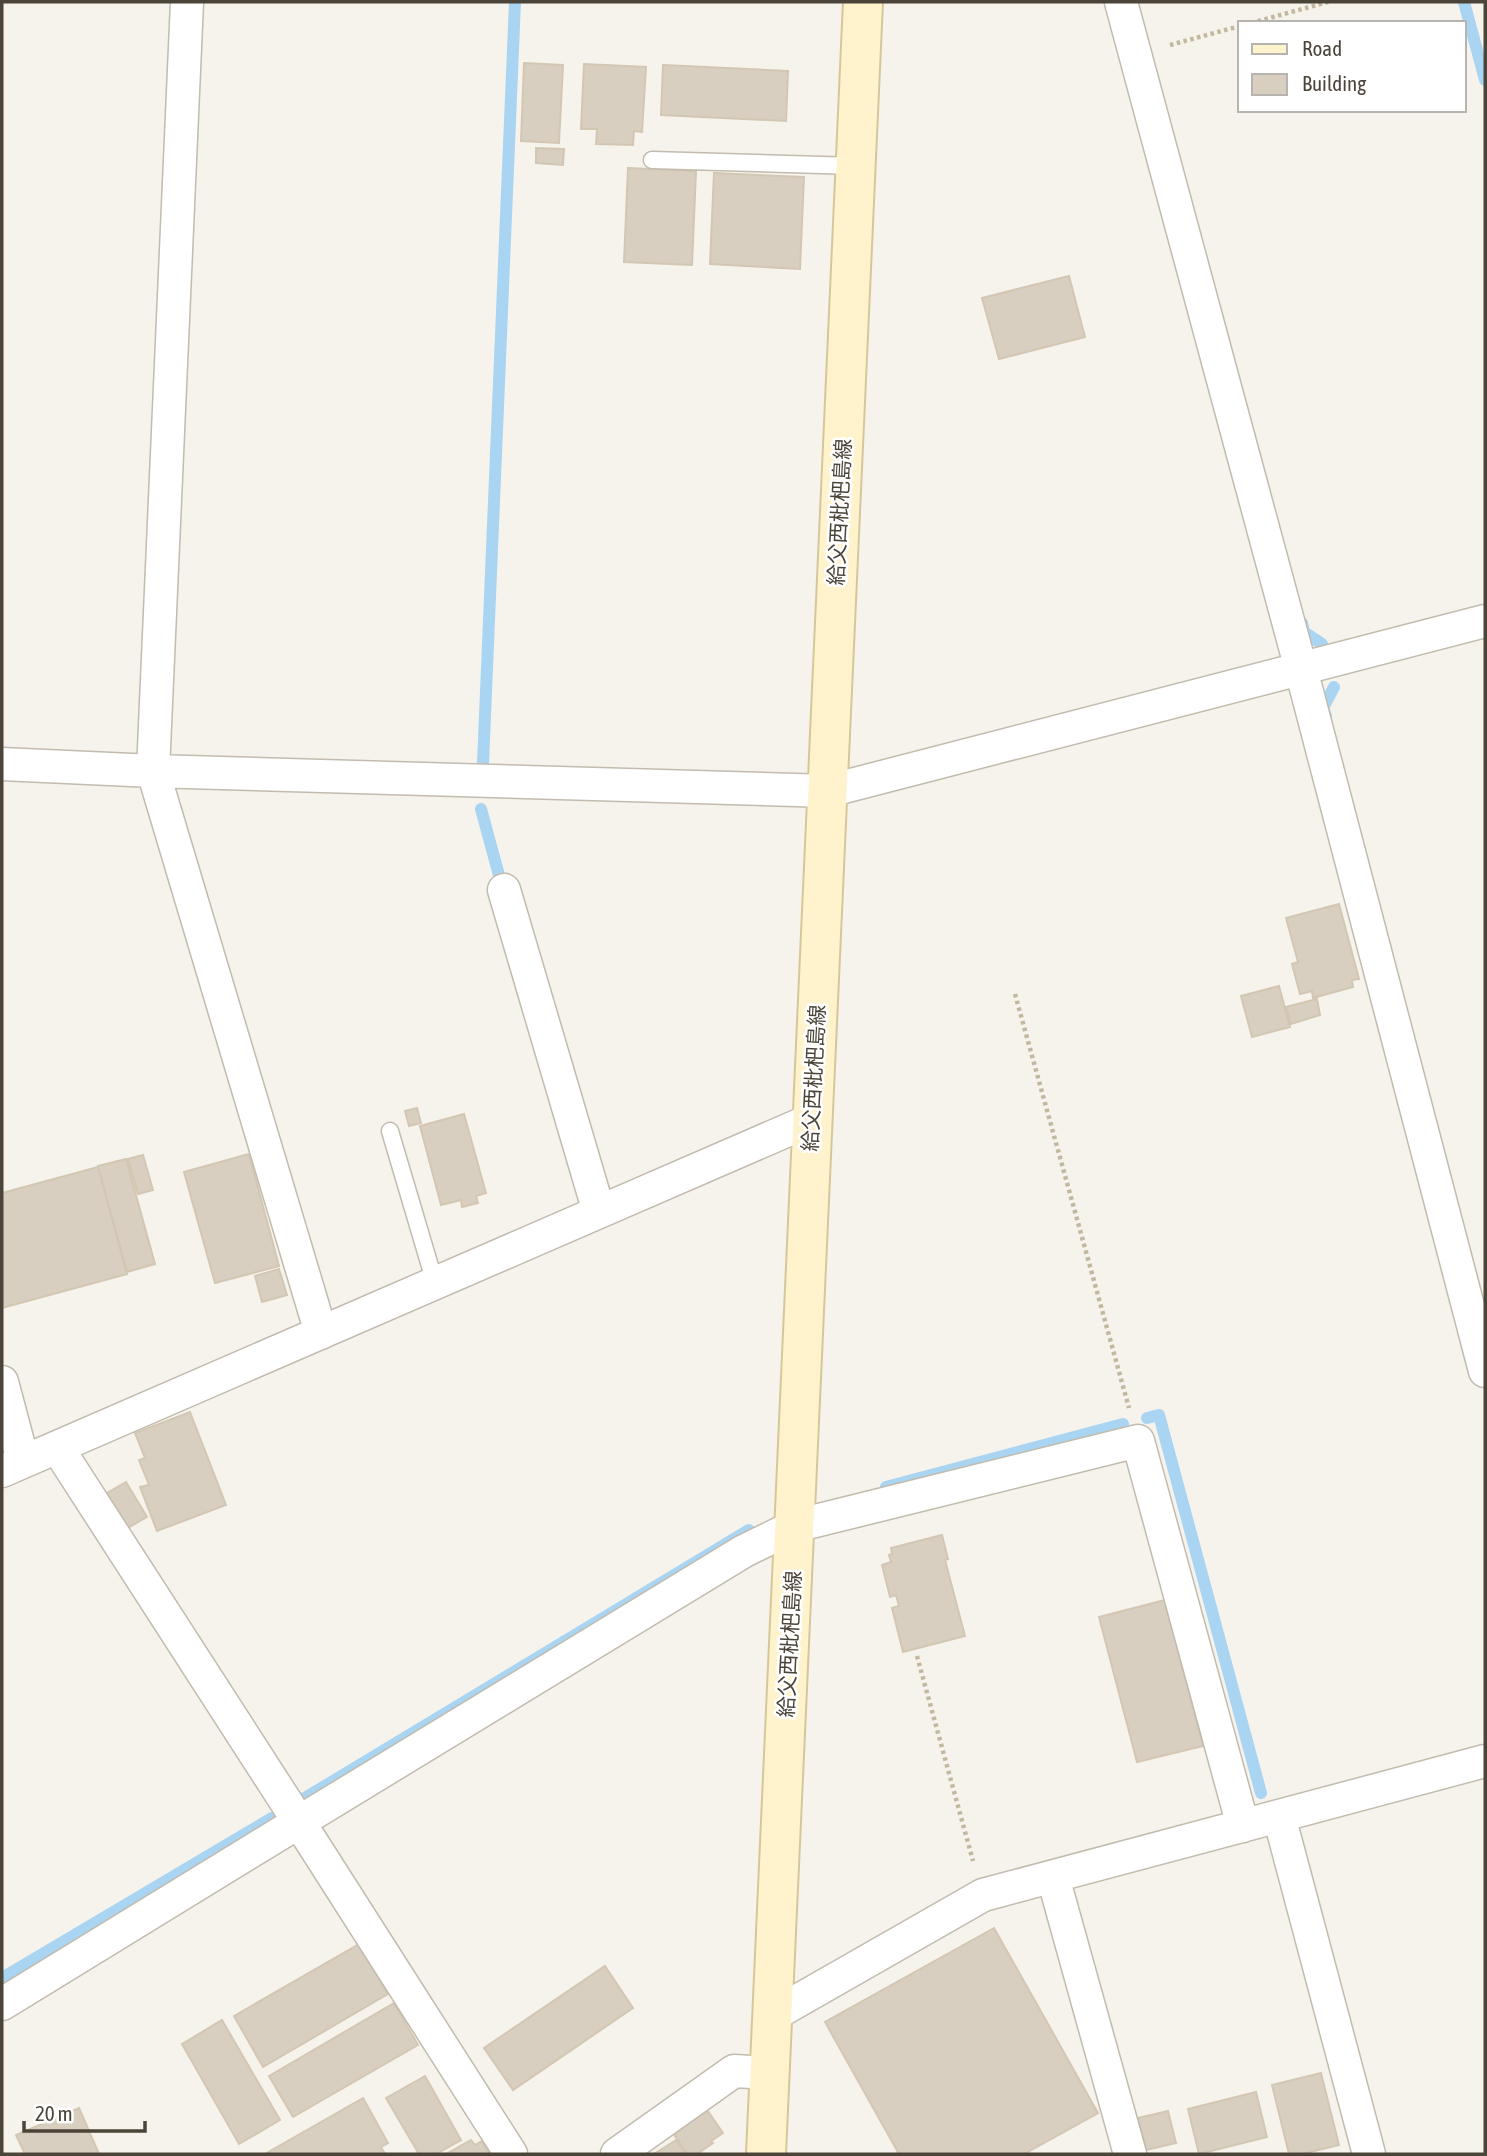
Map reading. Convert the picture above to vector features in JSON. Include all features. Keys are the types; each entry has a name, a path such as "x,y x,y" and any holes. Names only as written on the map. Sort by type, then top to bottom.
{"main road":[{"name":"給父西枇杷島線","path":"766,2154 863,2"}],"street":[{"path":"187,2 153,771 321,1333"},
{"path":"1122,2 1485,1371"},
{"path":"2,764 828,791 1485,621"},
{"path":"505,890 600,1212"},
{"path":"2,1382 13,1466 811,1120"},
{"path":"2,2004 744,1552 795,1526 1138,1441 1243,1826"},
{"path":"57,1447 511,2154"},
{"path":"773,2015 983,1895 1485,1760"},
{"path":"1279,1816 1369,2154"},
{"path":"1053,1877 1130,2154"},
{"path":"617,2154 734,2070 770,2073"}],"lane":[{"path":"652,160 856,166"},
{"path":"390,1130 435,1283"}],"path":[{"path":"1258,21 1328,2"},
{"path":"1136,54 1238,27"},
{"path":"1015,994 1138,1441"},
{"path":"917,1656 983,1895"}],"building":[{"path":"524,63 563,65 559,143 521,141"},
{"path":"584,64 646,67 642,132 634,131 633,145 596,144 597,129 581,129"},
{"path":"663,65 788,71 786,121 661,115"},
{"path":"536,148 564,149 563,165 536,163"},
{"path":"628,168 696,171 692,265 624,262"},
{"path":"714,173 804,177 800,269 710,264"},
{"path":"1069,276 1085,337 999,359 982,298"},
{"path":"1339,904 1359,979 1352,980 1353,987 1313,998 1312,991 1300,994 1292,964 1298,962 1286,918"},
{"path":"1279,986 1290,1027 1252,1037 1241,996"},
{"path":"1317,999 1320,1015 1291,1024 1286,1007"},
{"path":"417,1108 421,1123 409,1126 405,1111"},
{"path":"464,1114 486,1193 476,1196 478,1203 462,1207 461,1200 441,1205 420,1126"},
{"path":"249,1154 279,1266 215,1283 184,1172"},
{"path":"143,1155 153,1190 138,1194 128,1159"},
{"path":"126,1159 155,1264 127,1272 98,1166"},
{"path":"98,1167 127,1274 2,1308 2,1193"},
{"path":"279,1269 287,1295 262,1302 255,1276"},
{"path":"190,1412 226,1505 157,1531 140,1487 149,1485 139,1460 145,1458 135,1433"},
{"path":"126,1482 147,1517 126,1529 105,1494"},
{"path":"942,1535 948,1559 945,1560 965,1636 903,1652 892,1608 899,1606 896,1595 890,1597 882,1565 891,1562 891,1548"},
{"path":"1165,1600 1203,1746 1137,1762 1099,1617"},
{"path":"994,1928 1098,2113 1024,2154 899,2154 825,2022"},
{"path":"359,1944 388,1994 263,2067 234,2016"},
{"path":"605,1966 633,2008 513,2090 484,2048"},
{"path":"394,2003 418,2045 293,2117 269,2076"},
{"path":"222,2020 280,2120 239,2144 182,2044"},
{"path":"1321,2073 1339,2145 1302,2154 1289,2154 1272,2085"},
{"path":"425,2076 461,2140 436,2154 419,2154 386,2098"},
{"path":"1256,2092 1267,2137 1199,2154 1188,2109"},
{"path":"363,2098 388,2143 381,2147 385,2154 265,2154"},
{"path":"705,2107 723,2133 697,2154 687,2154 671,2130"},
{"path":"79,2108 99,2154 25,2154 16,2135"},
{"path":"1168,2111 1176,2143 1146,2150 1138,2118"},
{"path":"471,2140 475,2145 482,2141 489,2154 446,2154"},
{"path":"676,2140 686,2154 654,2154"}],"waterway":[{"path":"483,763 515,2"},
{"path":"1464,2 1485,80"},
{"path":"1302,623 1304,632 1322,644"},
{"path":"1326,716 1323,708 1334,687"},
{"path":"481,809 500,879"},
{"path":"1147,1418 1159,1415 1261,1793"},
{"path":"886,1487 1123,1424"},
{"path":"300,1801 749,1530"},
{"path":"2,1978 272,1818"}]}
